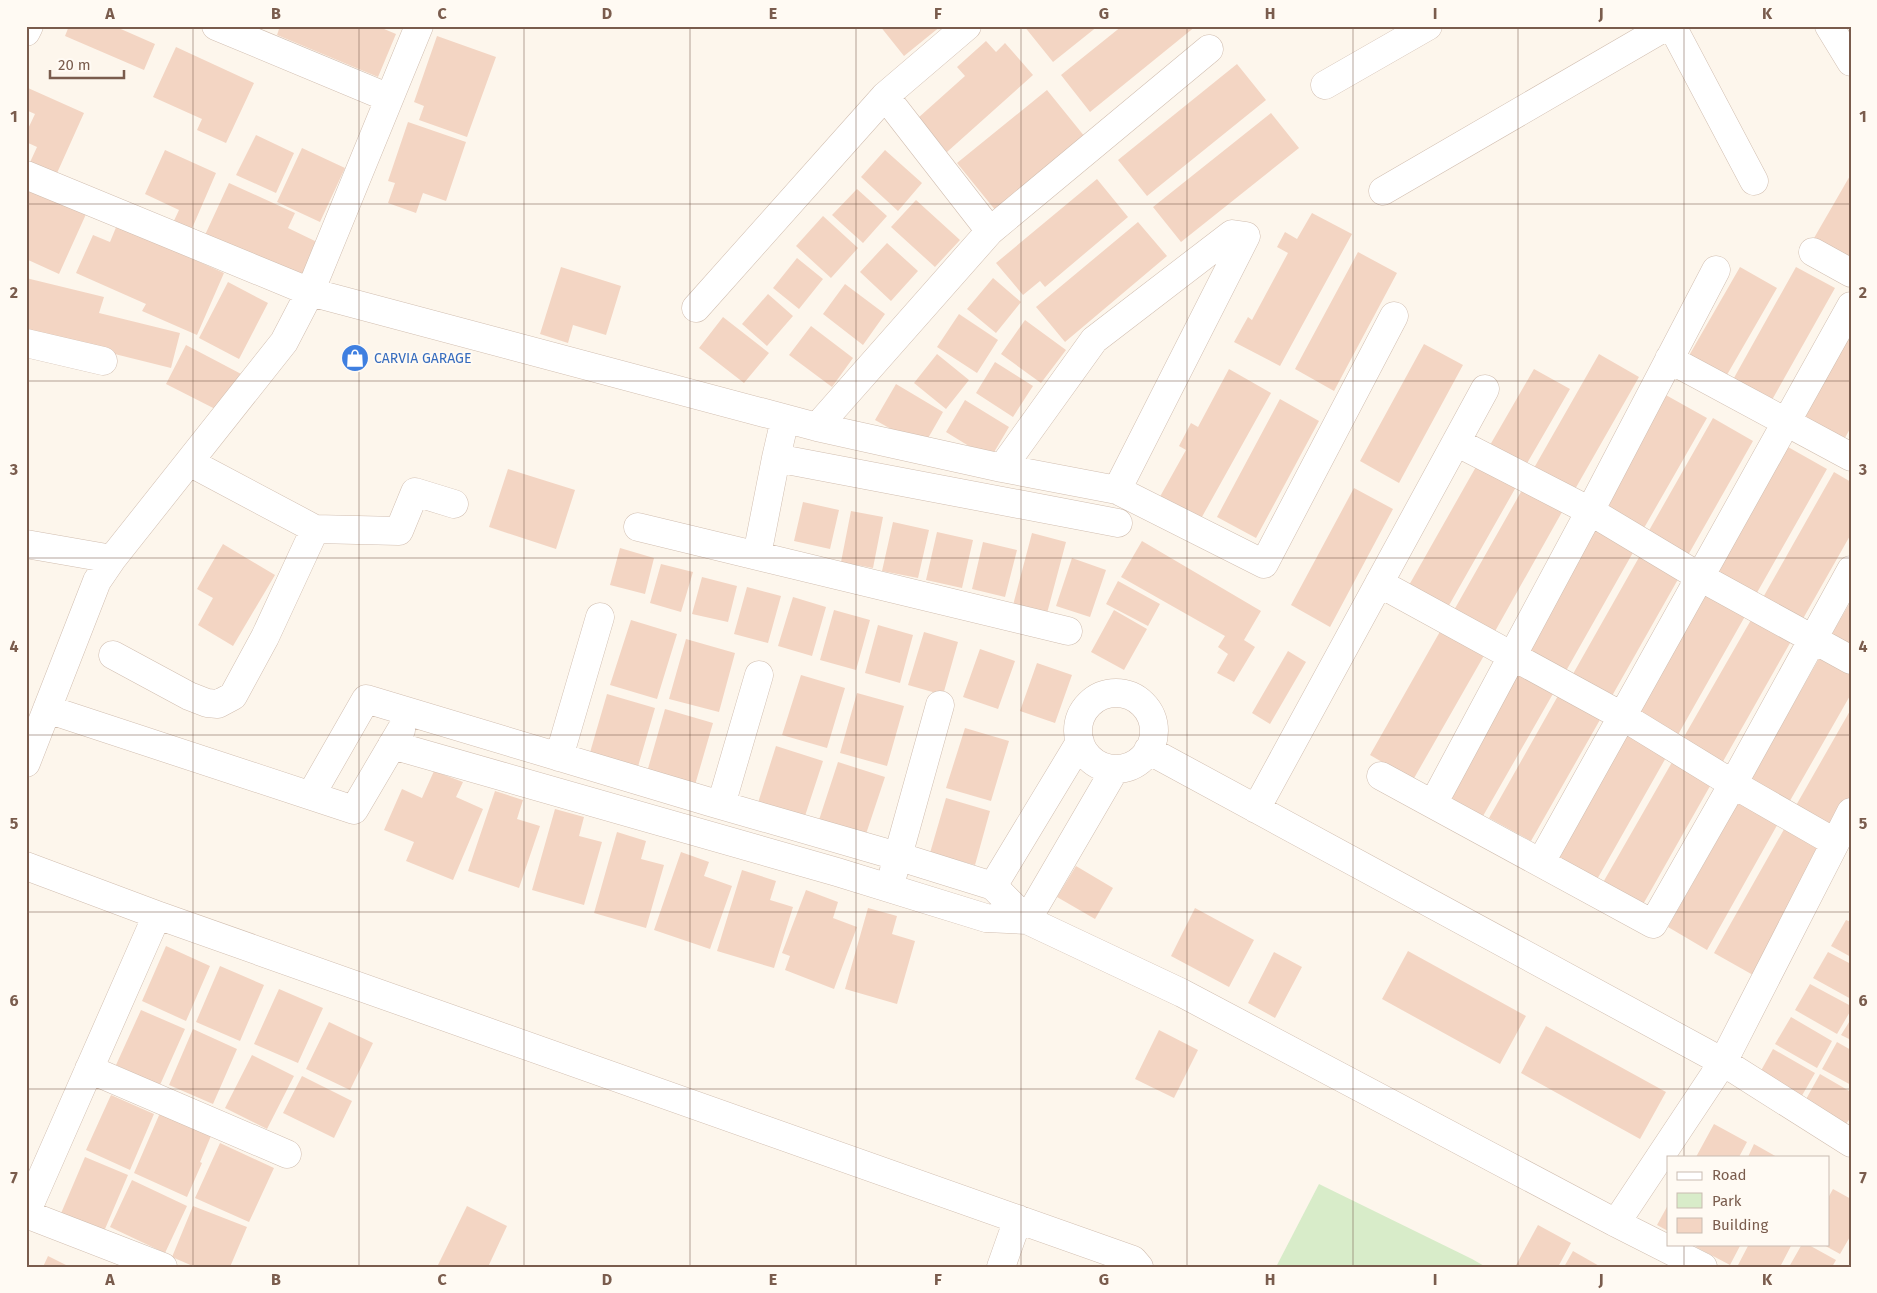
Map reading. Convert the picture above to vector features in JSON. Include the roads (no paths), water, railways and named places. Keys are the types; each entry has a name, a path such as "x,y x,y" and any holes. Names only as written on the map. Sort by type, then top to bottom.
{"street":[{"path":"26,32 29,26"},
{"path":"216,26 262,35 389,98"},
{"path":"26,763 98,581 112,558 284,342 310,292 418,26"},
{"path":"696,308 885,96 967,26"},
{"path":"1325,85 1428,26"},
{"path":"1384,191 1667,26"},
{"path":"1672,26 1754,181"},
{"path":"1829,26 1851,62"},
{"path":"817,427 990,231 1209,49"},
{"path":"885,96 990,231"},
{"path":"26,175 310,292 817,427 1002,468 1117,490 1264,564 1394,316"},
{"path":"1002,468 1094,340 1232,234 1246,236 1117,490"},
{"path":"1812,252 1851,273"},
{"path":"1433,804 1590,511 1716,270"},
{"path":"1541,862 1851,306"},
{"path":"26,343 102,361"},
{"path":"1669,359 1851,457"},
{"path":"1256,809 1485,389"},
{"path":"757,555 776,458 786,419"},
{"path":"1456,442 1590,511 1700,577 1851,660"},
{"path":"776,458 1118,523"},
{"path":"189,462 315,529 399,532 415,492 454,504"},
{"path":"638,527 1068,631"},
{"path":"114,655 189,696 207,703 218,704 233,696 265,637 315,529"},
{"path":"26,544 112,558"},
{"path":"1381,776 1653,924 1734,784 1851,570"},
{"path":"1378,583 1622,716 1834,842"},
{"path":"559,757 600,617"},
{"path":"721,805 759,675"},
{"path":"1117,692 1139,700 1147,708 1152,719 1154,731 1148,750 1138,762 1127,767 1116,769 1104,767 1093,761 1085,752 1080,742 1078,730 1080,718 1094,699 1105,694 1117,692"},
{"path":"311,795 366,698 993,886 1027,920 1182,993 1616,1224 1702,1267"},
{"path":"889,888 940,705"},
{"path":"47,709 354,810 411,713"},
{"path":"993,886 1080,742"},
{"path":"392,745 889,888 986,918 1027,920"},
{"path":"1148,750 1723,1062 1851,1143"},
{"path":"1027,920 1116,769"},
{"path":"1616,1224 1723,1062 1851,812"},
{"path":"26,866 157,915 1133,1260 1140,1267"},
{"path":"157,915 26,1214 164,1267"},
{"path":"89,1069 287,1154"},
{"path":"1001,1267 1018,1219"}],"place":[{"name":"CARVIA GARAGE","path":"355,358"}]}
